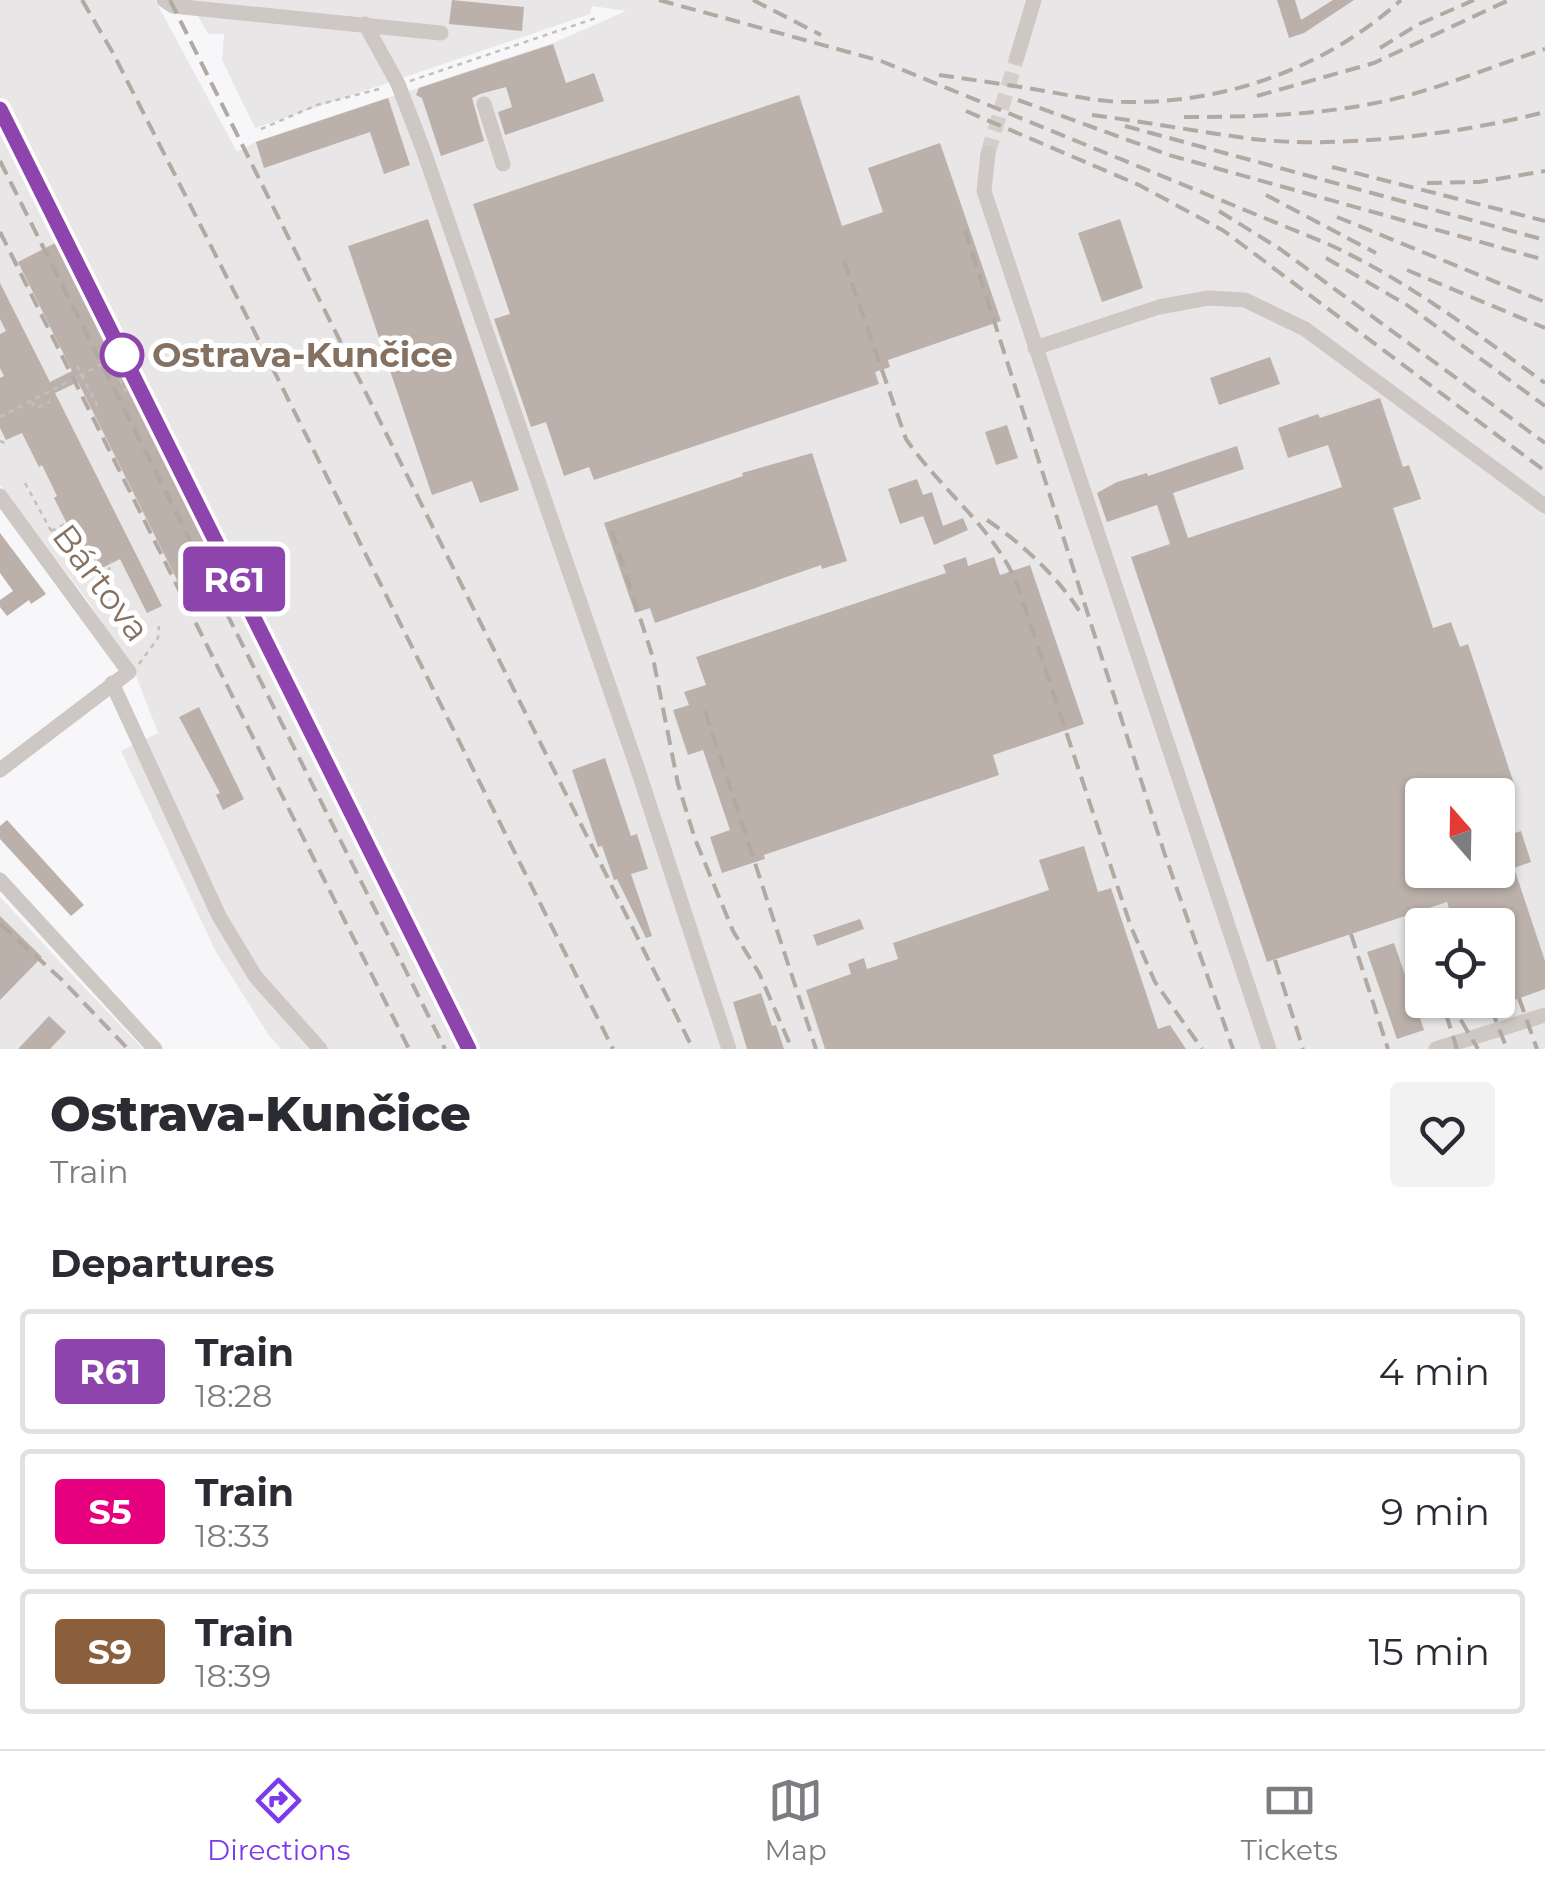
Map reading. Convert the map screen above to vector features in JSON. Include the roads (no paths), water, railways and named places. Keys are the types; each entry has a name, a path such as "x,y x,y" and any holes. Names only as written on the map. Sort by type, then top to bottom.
{"street":[{"path":"164,0 173,6 441,33"},
{"path":"1017,56 1034,0"},
{"path":"366,24 398,84 730,1049"},
{"path":"484,104 503,164"},
{"path":"988,153 984,191 1269,1049"},
{"path":"1035,348 1159,308 1208,298 1245,300 1305,329 1545,506"},
{"name":"Bártova","path":"0,496 130,672 0,770"},
{"path":"112,683 219,916 255,976 320,1049"},
{"path":"0,880 155,1049"},
{"path":"1436,1049 1545,1015"}],"tunnel":[{"path":"988,153 1017,57"}],"railway":[{"path":"82,0 113,53 245,313 613,1049"},
{"path":"170,0 693,1049"},
{"path":"659,0 881,61 1328,244 1413,290 1545,383"},
{"path":"753,0 821,35"},
{"path":"939,75 1107,101 1165,101 1202,96 1239,88 1308,62 1372,24 1401,0"},
{"path":"1380,48 1417,25 1474,0"},
{"path":"1257,96 1374,63 1509,0"},
{"path":"1184,117 1296,114 1379,102 1545,49"},
{"path":"1018,100 1169,155 1545,260"},
{"path":"0,109 469,1049"},
{"path":"966,111 1139,185 1224,231 1545,471"},
{"path":"1092,115 1253,139 1324,142 1438,133 1545,112"},
{"path":"1125,126 1545,240"},
{"path":"0,161 445,1049"},
{"path":"1332,167 1545,221"},
{"path":"1427,183 1479,182 1545,171"},
{"path":"1266,195 1376,253"},
{"path":"1219,211 1280,249 1545,443"},
{"path":"1337,217 1545,302"},
{"path":"965,230 1164,852 1233,1049"},
{"path":"0,232 409,1049"},
{"path":"1326,258 1407,305 1545,406"},
{"path":"844,261 906,439 993,542 1016,581 1131,927 1155,982 1202,1049"},
{"path":"1407,270 1545,328"},
{"path":"987,520 1039,563 1082,615"},
{"path":"612,531 653,658 678,784 695,839 733,931 759,973 792,1049"},
{"path":"705,711 816,1049"},
{"path":"0,924 60,978 128,1049"},
{"path":"1351,934 1388,1049"},
{"path":"1275,960 1303,1049"},
{"path":"1519,998 1537,1049"},
{"path":"1447,1018 1457,1049"},
{"path":"1460,1018 1478,1049"},
{"path":"1495,1018 1507,1049"}],"train":[{"name":"R61","path":"0,109 469,1049"}],"place":[{"name":"Ostrava-Kunčice","path":"122,355"}]}
